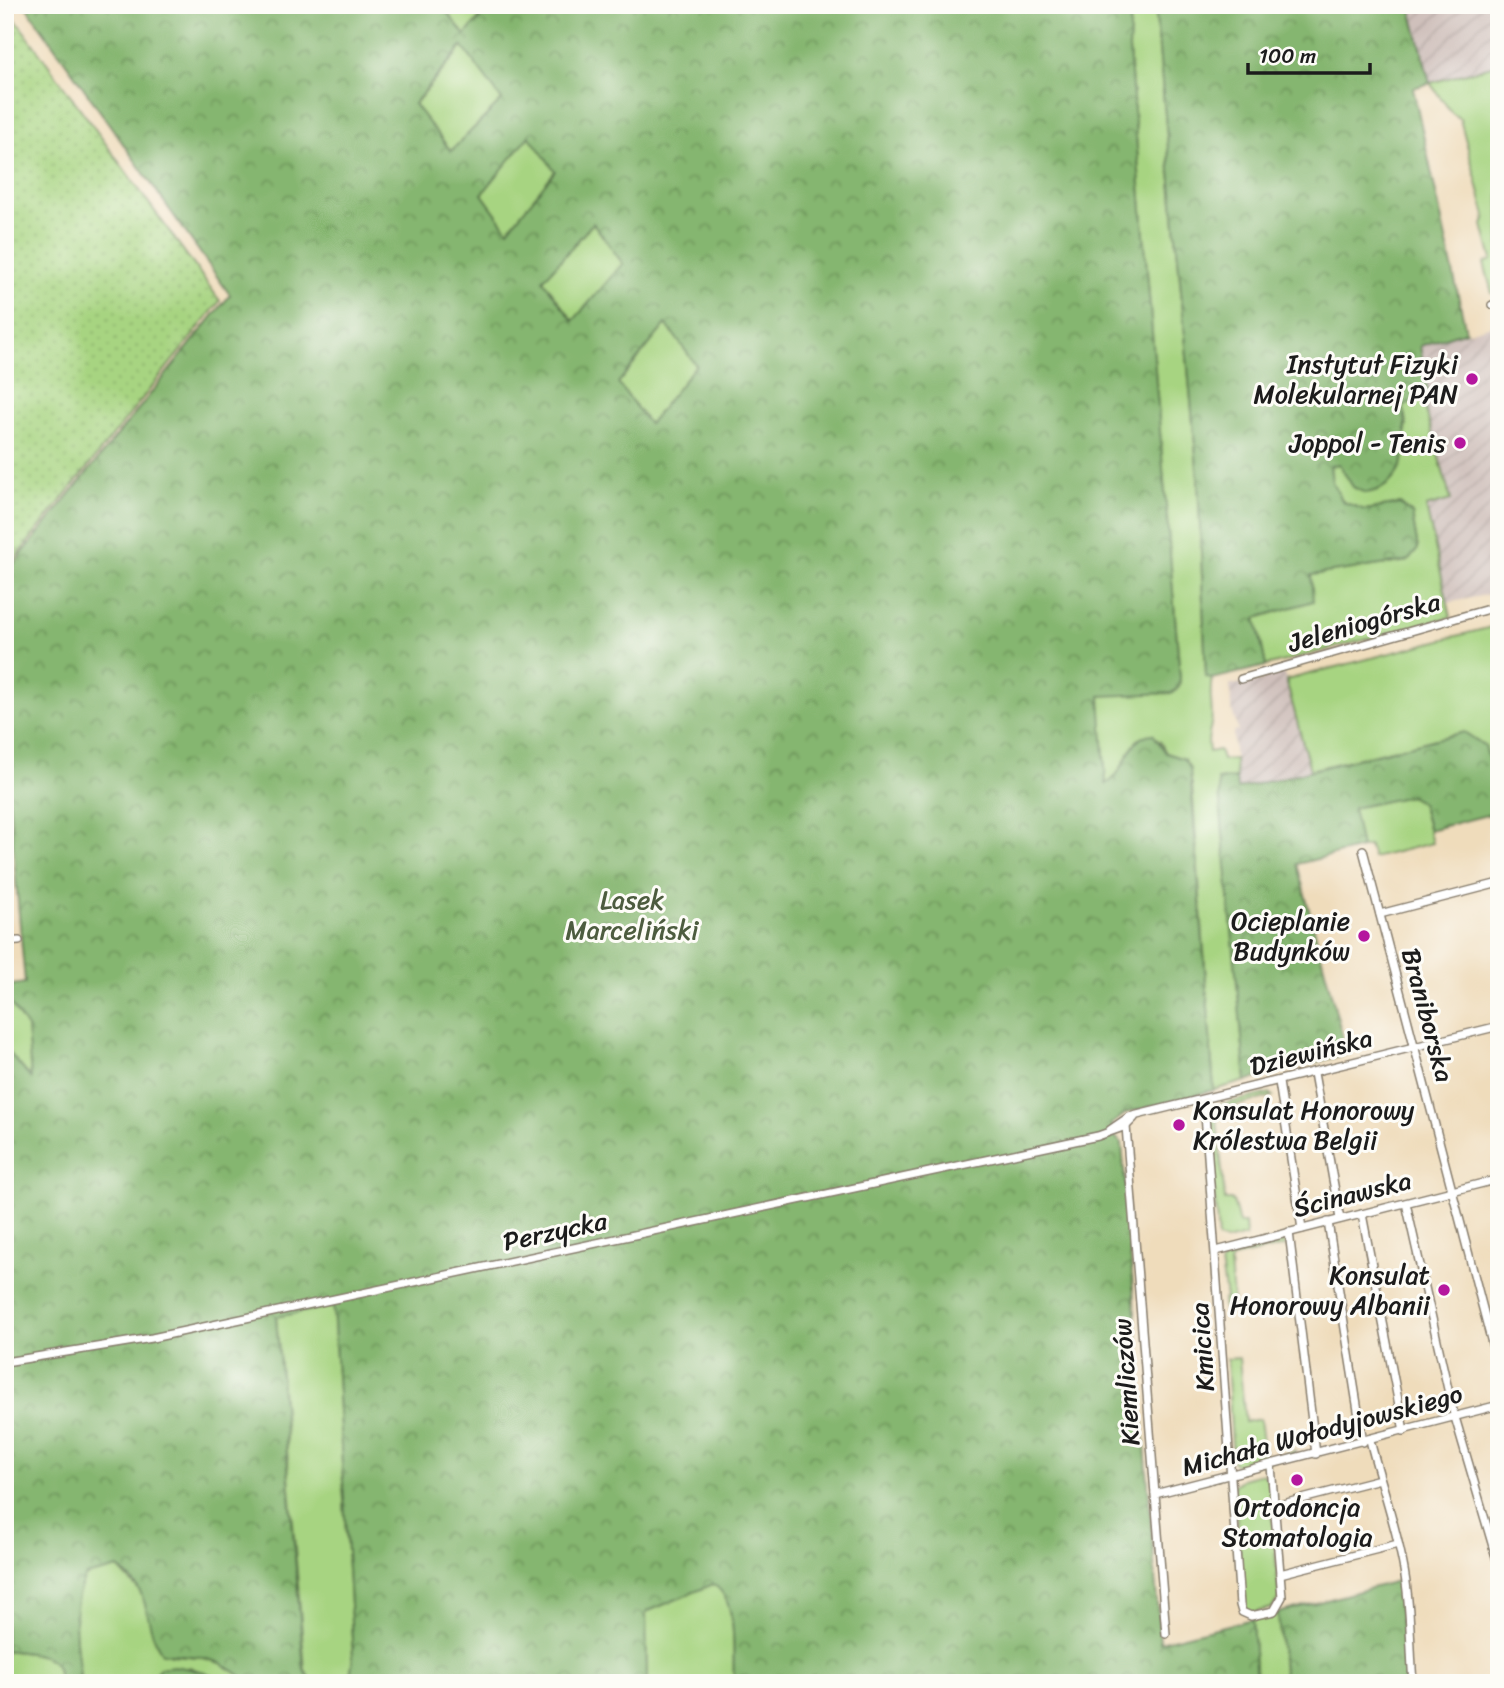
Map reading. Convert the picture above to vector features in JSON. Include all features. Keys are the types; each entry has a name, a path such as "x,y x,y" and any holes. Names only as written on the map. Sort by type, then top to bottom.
{"street":[{"name":"Jeleniogórska","path":"1241,679 1499,606"},
{"name":"Braniborska","path":"1363,850 1499,1370"},
{"path":"1380,914 1499,883"},
{"path":"5,942 19,941"},
{"name":"Dziewińska","path":"1110,1130 1129,1117 1499,1026"},
{"path":"1314,1073 1340,1219"},
{"path":"1279,1082 1303,1228"},
{"name":"Kmicica","path":"1204,1100 1240,1608 1251,1616 1277,1609 1282,1601 1280,1574"},
{"path":"1110,1130 1126,1126 1133,1118"},
{"name":"Kiemliczów","path":"1126,1126 1166,1634"},
{"name":"Perzycka","path":"5,1362 164,1335 903,1179 1098,1136 1110,1130"},
{"name":"Ścinawska","path":"1216,1251 1499,1179"},
{"path":"1406,1203 1455,1417 1499,1567"},
{"path":"1363,1214 1404,1431"},
{"path":"1328,1222 1366,1441 1398,1544 1411,1617 1409,1631 1413,1683"},
{"path":"1289,1232 1316,1454"},
{"name":"Michała Wołodyjowskiego","path":"1155,1494 1499,1405"},
{"path":"1271,1466 1280,1574 1398,1544"},
{"path":"1275,1506 1380,1479"}],"shaded area":[{"path":"1410,5 1499,5 1499,64 1430,83"},
{"path":"1499,323 1499,592 1448,603 1426,507 1451,500 1424,404 1419,346"},
{"path":"1284,671 1310,770 1236,789 1233,732 1238,730 1231,707 1230,685 1261,681 1266,676"}],"green space":[{"path":"5,5 220,301 5,571"},
{"name":"Lasek Marceliński","path":"25,5 441,5 465,35 491,5 1131,5 1129,49 1180,678 1179,687 1172,693 1100,696 1106,784 1113,779 1138,740 1153,734 1166,753 1184,759 1190,768 1214,1090 1126,1113 1112,1124 1114,1136 1122,1143 1160,1642 1252,1619 1256,1683 734,1683 731,1615 722,1592 713,1584 646,1612 647,1683 349,1683 353,1657 333,1306 276,1317 304,1670 314,1683 252,1683 221,1663 200,1657 162,1653 138,1588 118,1568 86,1576 80,1588 75,1628 81,1683 57,1683 58,1672 50,1659 33,1653 5,1650 5,1048 31,1078 27,1028 5,995 5,986 25,983 5,754 5,575 230,295","holes":["462,46 502,100 451,151 414,104","529,136 555,171 508,230 482,194","593,223 623,264 573,321 543,280","666,324 696,365 649,424 618,383"]},
{"path":"441,5 491,5 465,36"},
{"path":"1131,5 1155,5 1198,478 1206,675 1212,679 1209,752 1219,750 1222,760 1235,759 1236,778 1219,780 1246,1081 1214,1090 1192,784 1184,759 1166,753 1160,741 1138,739 1116,778 1106,785 1099,695 1172,693 1179,687 1180,678 1129,49"},
{"path":"1155,5 1410,5 1430,83 1413,88 1466,331 1420,346 1429,397 1403,406 1406,433 1403,460 1390,482 1365,493 1353,487 1339,464 1330,466 1332,482 1343,502 1365,510 1400,504 1412,514 1418,549 1408,561 1311,575 1313,601 1256,618 1266,666 1212,679 1206,676 1198,478"},
{"path":"463,46 503,99 451,151 414,105"},
{"path":"1499,64 1498,297 1492,293 1484,263 1492,260 1483,225 1486,216 1460,119 1452,113 1430,83"},
{"path":"529,135 556,171 508,230 482,194"},
{"path":"593,223 623,263 574,321 543,280"},
{"path":"666,323 696,365 649,425 618,383"},
{"path":"1429,397 1424,404 1451,500 1426,507 1451,617 1266,666 1256,618 1312,601 1311,575 1408,561 1418,549 1412,514 1400,504 1364,510 1343,502 1332,482 1330,465 1339,464 1353,487 1365,493 1407,425 1403,406"},
{"path":"1499,625 1499,796 1485,746 1464,732 1310,770 1286,680"},
{"path":"1464,732 1485,746 1499,796 1499,812 1429,830 1421,803 1410,796 1353,808 1361,848 1297,864 1347,1054 1246,1081 1218,780 1236,778 1237,789"},
{"path":"1409,796 1421,803 1432,843 1373,858 1369,846 1361,848 1352,808"},
{"path":"5,995 27,1027 32,1080 5,1048"},
{"path":"1270,1093 1273,1096 1216,1111 1225,1200 1233,1200 1239,1223 1245,1223 1246,1236 1226,1241 1218,1238 1208,1112 1215,1106"},
{"path":"1285,1241 1285,1246 1233,1258 1230,1263 1234,1311 1224,1312 1223,1300 1226,1298 1221,1263 1229,1255"},
{"path":"333,1306 353,1657 349,1683 314,1683 305,1670 276,1316"},
{"path":"1239,1358 1245,1422 1260,1419 1265,1459 1295,1451 1295,1454 1240,1468 1233,1461 1227,1359"},
{"path":"1262,1474 1270,1481 1279,1598 1272,1608 1251,1613 1243,1604 1234,1485 1242,1479"},
{"path":"118,1568 145,1597 157,1645 170,1655 200,1657 221,1663 252,1683 226,1683 190,1667 147,1677 145,1683 81,1683 75,1628 80,1588 85,1576"},
{"path":"1397,1581 1406,1683 1284,1683 1278,1613"},
{"path":"713,1584 722,1592 731,1615 734,1683 647,1683 646,1612"},
{"path":"1278,1613 1284,1683 1256,1683 1252,1619"},
{"path":"5,1650 33,1653 50,1659 58,1672 57,1683 5,1683"},
{"path":"174,1666 205,1672 226,1683 145,1683 160,1668"}],"place":[{"name":"Instytut Fizyki Molekularnej PAN","path":"1472,379"},
{"name":"Joppol - Tenis","path":"1460,443"},
{"name":"Ocieplanie Budynków","path":"1364,936"},
{"name":"Konsulat Honorowy Królestwa Belgii","path":"1179,1125"},
{"name":"Konsulat Honorowy Albanii","path":"1444,1290"},
{"name":"Ortodoncja Stomatologia","path":"1297,1480"}]}
